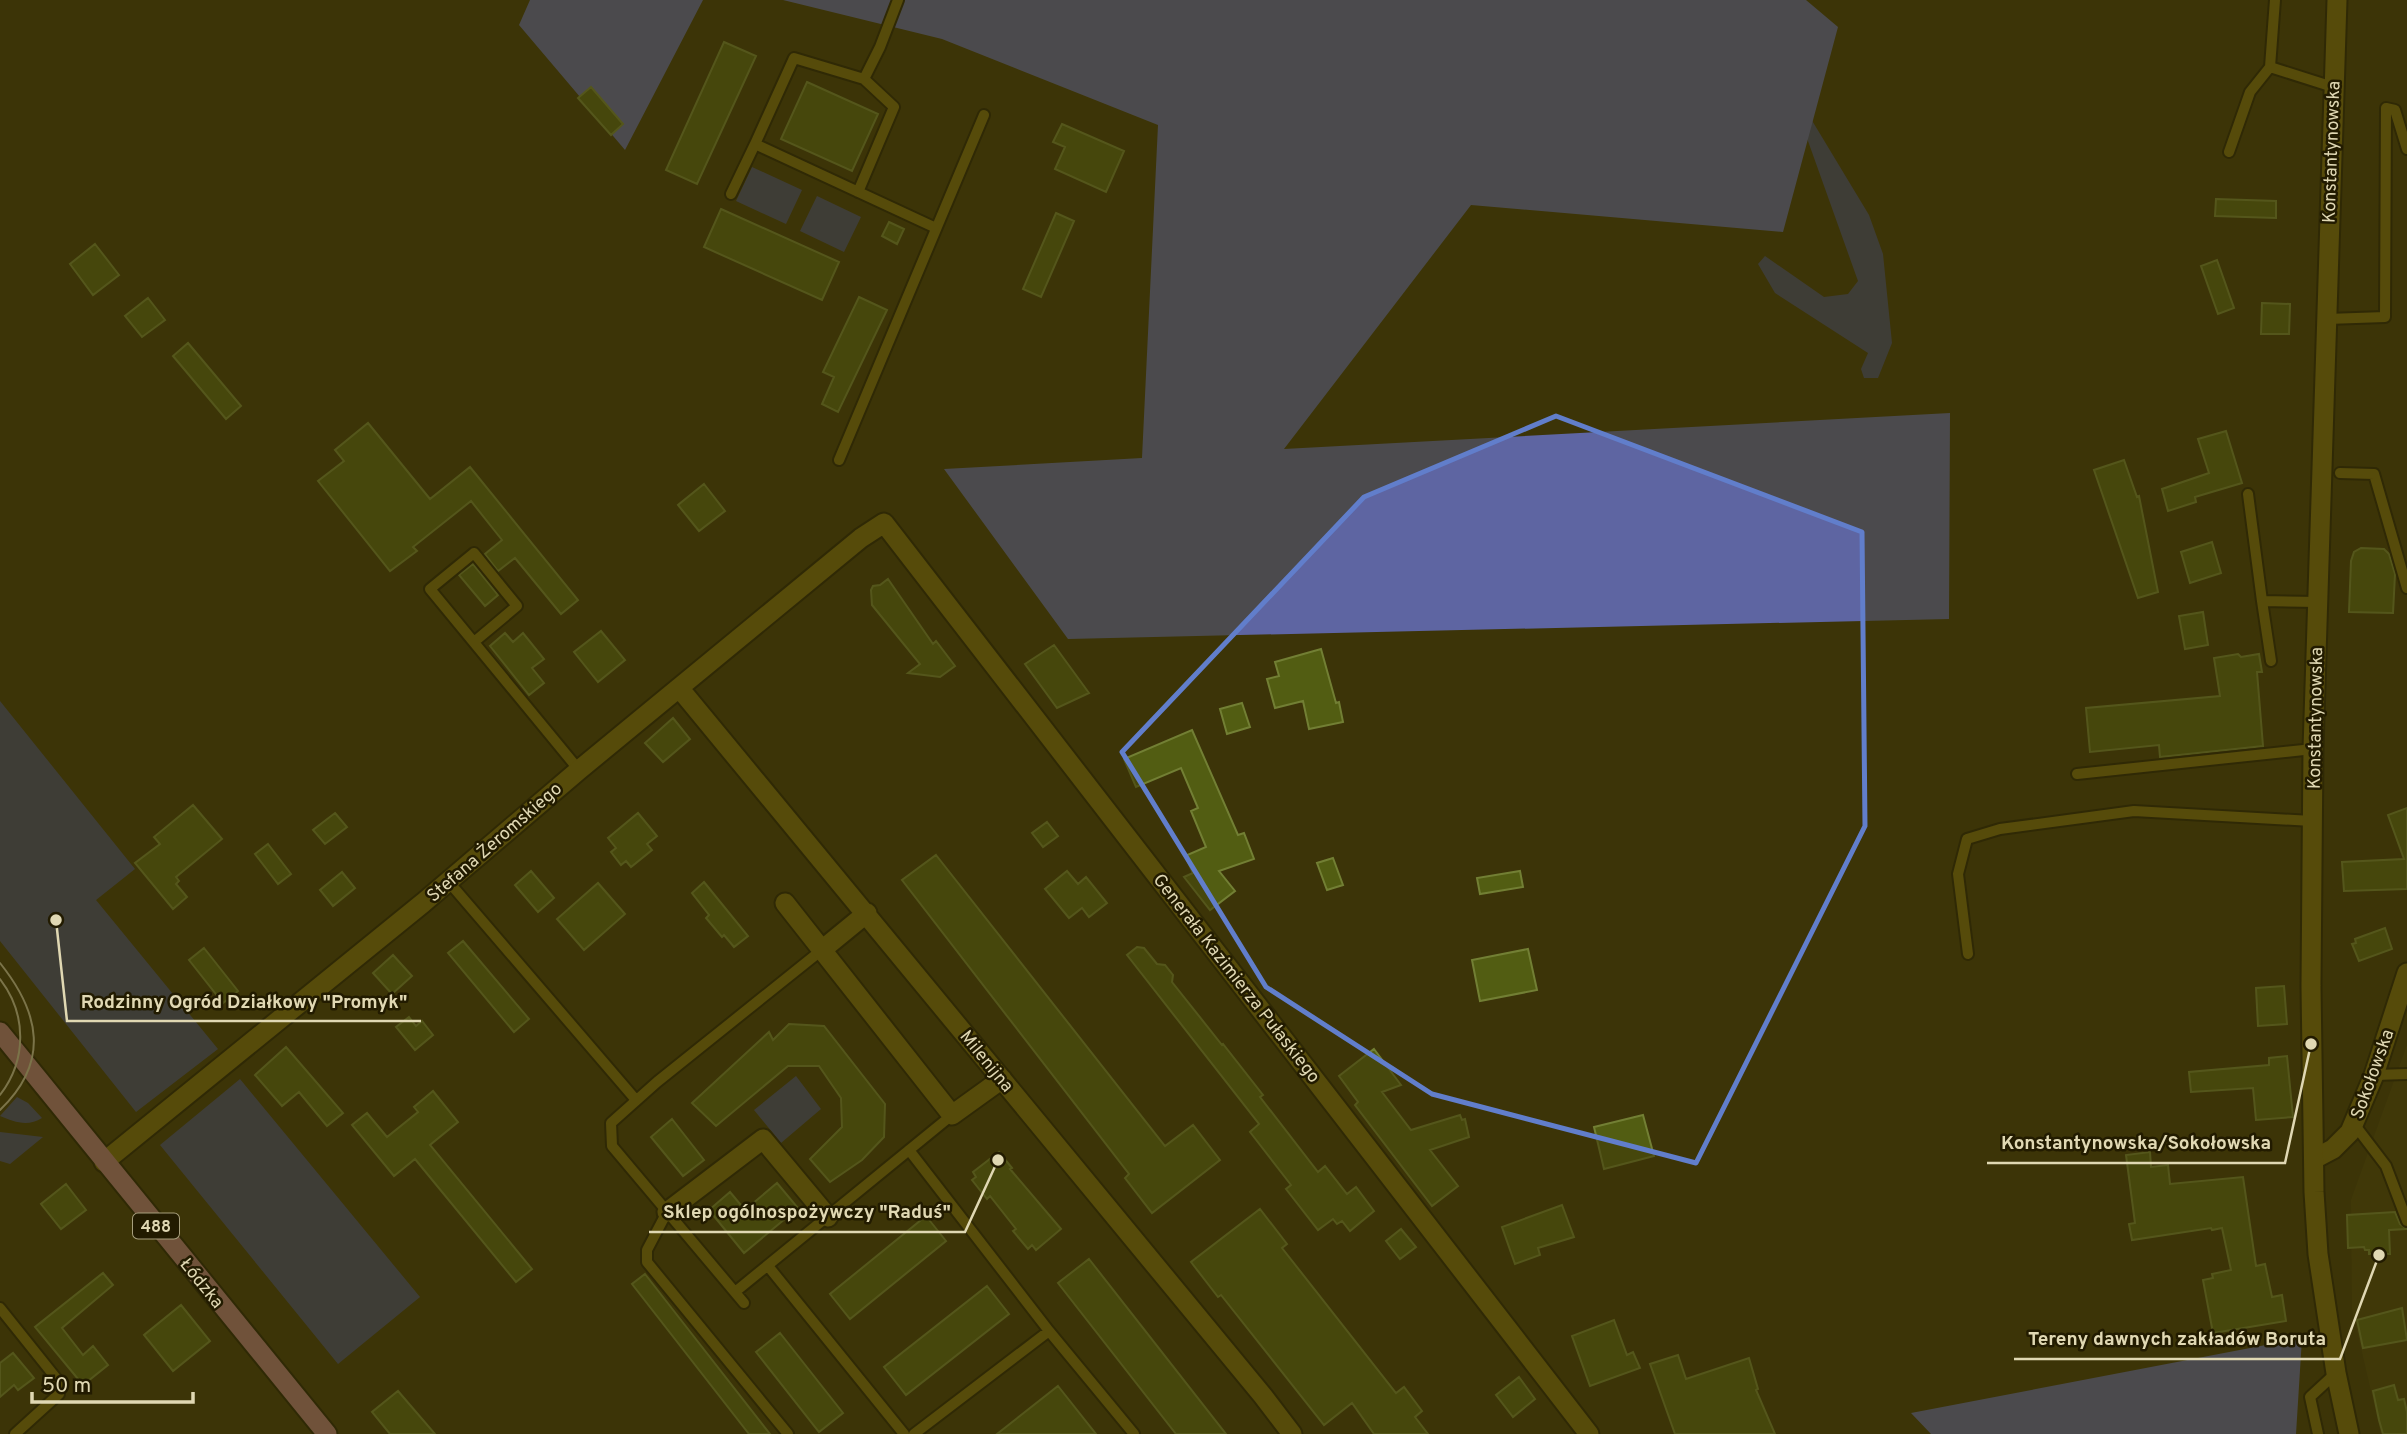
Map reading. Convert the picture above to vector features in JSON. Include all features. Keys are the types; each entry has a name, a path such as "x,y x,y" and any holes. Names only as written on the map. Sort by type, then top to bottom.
{"main road":[{"name":"Łódzka","path":"0,1032 327,1434"}],"street":[{"name":"Konstantynowska","path":"2337,0 2312,821 2311,986 2318,1254 2336,1373 2349,1434"},
{"name":"Stefana Żeromskiego","path":"104,1162 861,538 884,523"},
{"name":"Generała Kazimierza Pułaskiego","path":"884,523 1589,1434"},
{"name":"Milenijna","path":"680,689 1264,1396 1292,1434"},
{"path":"785,903 824,949 952,1115 1002,1079"},
{"path":"824,949 867,913"},
{"name":"Sokołowska","path":"2315,1159 2333,1149 2354,1124 2374,1075 2407,973"},
{"path":"667,1212 763,1139 828,1217"}],"lane":[{"path":"864,79 898,0"},
{"path":"2229,152 2250,92 2270,67 2275,0"},
{"path":"731,194 794,58 864,79 894,107 858,192"},
{"path":"2270,67 2333,87"},
{"path":"2326,319 2385,317 2386,108 2395,110 2407,149"},
{"path":"839,460 984,115"},
{"path":"755,144 936,228"},
{"path":"2340,473 2374,474 2407,588"},
{"path":"2248,494 2271,661"},
{"path":"474,642 517,606 474,553 430,589 579,770"},
{"path":"2262,601 2318,602"},
{"path":"2077,774 2314,749"},
{"path":"1968,954 1958,874 1967,839 2000,829 2134,811 2312,821"},
{"path":"448,881 636,1100"},
{"path":"744,1303 612,1146 611,1123 824,949"},
{"path":"2374,1075 2407,1073"},
{"path":"734,1292 952,1115"},
{"path":"2354,1124 2386,1167 2407,1220"},
{"path":"909,1150 1049,1331 1133,1434"},
{"path":"667,1212 647,1250 647,1262 788,1434"},
{"path":"768,1266 904,1434"},
{"path":"0,1308 60,1383 59,1394 15,1434"},
{"path":"914,1434 1049,1331"},
{"path":"2318,1434 2310,1397 2336,1373"}],"highlighted area":[{"path":"1556,416 1862,532 1865,826 1696,1163 1432,1094 1266,987 1122,752 1364,497"}],"shaded area":[{"path":"530,0 703,0 625,150 519,25"},
{"path":"783,0 1806,0 1838,27 1783,232 1471,205 1284,449 1950,413 1949,619 1068,639 944,469 1142,458 1158,125 942,39"},
{"path":"1793,99 1799,99 1869,215 1883,254 1892,343 1878,378 1864,378 1861,369 1868,353 1775,293 1758,264 1765,256 1824,297 1848,294 1858,281"},
{"path":"752,167 802,190 786,224 736,201"},
{"path":"817,196 861,217 844,252 800,231"},
{"path":"0,701 135,869 96,900 218,1049 136,1112 0,941"},
{"path":"2407,1045 2407,1434 2381,1434 2352,1309 2351,1200"},
{"path":"796,1076 821,1109 781,1143 754,1110"},
{"path":"240,1079 420,1297 338,1364 160,1145"},
{"path":"17,1097 28,1103 42,1118 26,1123 0,1116"},
{"path":"0,1132 43,1137 10,1164 0,1161"},
{"path":"2302,1338 2296,1434 1931,1434 1911,1413"}],"building":[{"path":"724,42 756,56 697,184 666,170"},
{"path":"807,82 878,114 852,171 781,139"},
{"path":"591,87 623,124 611,135 578,98"},
{"path":"1062,124 1124,151 1106,192 1055,169 1065,147 1053,142"},
{"path":"2216,199 2276,201 2276,218 2215,216"},
{"path":"721,209 839,262 822,300 704,247"},
{"path":"1056,213 1074,221 1041,297 1023,289"},
{"path":"889,222 904,229 897,244 882,236"},
{"path":"95,244 119,275 93,295 70,264"},
{"path":"2217,260 2234,308 2218,314 2201,266"},
{"path":"859,297 887,310 838,412 822,404 834,377 823,372"},
{"path":"148,298 165,320 142,337 125,316"},
{"path":"2262,303 2290,304 2289,334 2261,334"},
{"path":"188,343 241,406 226,419 173,356"},
{"path":"368,423 430,499 470,467 578,600 561,614 515,558 498,571 485,554 502,540 471,501 413,547 417,551 390,571 318,481 344,461 335,450"},
{"path":"2226,431 2242,483 2195,497 2196,502 2168,511 2162,489 2209,473 2198,439"},
{"path":"2124,460 2137,497 2139,496 2158,592 2138,598 2094,470"},
{"path":"704,484 725,511 699,531 678,505"},
{"path":"2212,542 2221,573 2190,583 2181,552"},
{"path":"2361,548 2384,549 2389,554 2395,574 2393,613 2349,612 2351,561 2354,552"},
{"path":"473,564 498,595 485,606 459,575"},
{"path":"888,579 933,644 936,641 955,666 940,677 908,673 920,664 872,605 873,586"},
{"path":"2203,612 2208,645 2185,649 2179,616"},
{"path":"601,631 625,660 598,682 574,652"},
{"path":"505,633 513,642 523,633 544,659 532,668 544,683 529,695 490,646"},
{"path":"1054,645 1089,693 1057,708 1025,664"},
{"path":"1321,649 1343,722 1309,729 1303,701 1275,708 1267,679 1279,676 1275,662"},
{"path":"2238,654 2241,657 2259,654 2262,672 2257,672 2263,746 2160,757 2159,745 2090,752 2086,708 2220,696 2214,658"},
{"path":"1242,703 1250,727 1227,734 1220,709"},
{"path":"673,718 690,739 663,762 645,743"},
{"path":"1192,730 1238,835 1244,833 1254,859 1219,871 1235,891 1210,910 1184,877 1193,873 1185,856 1206,847 1191,811 1198,808 1181,768 1136,787 1124,759"},
{"path":"193,805 222,839 176,877 179,881 176,884 187,897 173,909 135,863 160,844 154,837"},
{"path":"2407,808 2407,889 2344,891 2342,862 2404,859 2388,815"},
{"path":"335,813 347,827 325,844 313,830"},
{"path":"638,813 657,836 647,844 652,850 631,867 626,861 621,865 611,852 616,848 608,838"},
{"path":"1047,822 1058,836 1043,847 1032,833"},
{"path":"268,844 291,874 278,884 255,854"},
{"path":"936,855 1165,1146 1193,1125 1220,1160 1152,1213 1125,1178 1129,1174 902,880"},
{"path":"1333,858 1343,885 1327,890 1317,863"},
{"path":"531,871 554,898 538,912 515,885"},
{"path":"1067,871 1078,884 1086,877 1107,903 1089,917 1082,908 1069,918 1045,889"},
{"path":"1520,871 1523,887 1480,894 1477,878"},
{"path":"342,872 355,888 333,906 320,890"},
{"path":"704,882 748,936 734,947 706,918 709,915 692,893"},
{"path":"598,883 625,914 584,950 557,919"},
{"path":"2385,928 2392,949 2359,961 2352,944 2356,943 2355,939"},
{"path":"463,941 529,1019 514,1032 448,953"},
{"path":"1137,947 1144,948 1157,964 1165,965 1173,975 1172,982 1263,1095 1260,1097 1318,1172 1325,1166 1347,1194 1356,1187 1374,1211 1350,1231 1342,1221 1337,1224 1333,1219 1318,1230 1286,1189 1291,1185 1250,1132 1259,1124 1127,955"},
{"path":"204,948 238,991 223,1003 189,960"},
{"path":"1528,949 1537,990 1480,1001 1472,960"},
{"path":"393,955 412,976 392,994 373,973"},
{"path":"2284,986 2287,1024 2258,1026 2256,988"},
{"path":"409,1017 416,1026 422,1021 433,1035 415,1050 396,1027"},
{"path":"789,1024 824,1026 885,1104 884,1137 862,1160 830,1182 810,1159 842,1127 841,1098 819,1066 788,1066 716,1126 692,1103 769,1032 773,1040"},
{"path":"286,1047 343,1113 327,1126 299,1092 282,1106 255,1075"},
{"path":"1374,1049 1401,1085 1382,1092 1411,1130 1460,1115 1462,1120 1465,1119 1469,1137 1430,1150 1458,1186 1432,1206 1355,1105 1358,1102 1339,1076"},
{"path":"2287,1056 2293,1117 2256,1120 2253,1088 2191,1092 2189,1072 2269,1065 2269,1058"},
{"path":"433,1091 458,1122 430,1145 532,1269 516,1282 415,1159 394,1176 352,1125 367,1113 387,1137 418,1112 414,1107"},
{"path":"1643,1115 1654,1156 1604,1169 1594,1127"},
{"path":"672,1119 704,1160 683,1176 651,1137"},
{"path":"999,1152 1061,1229 1036,1250 1032,1245 1028,1249 990,1196 987,1199 972,1180 976,1177 973,1172"},
{"path":"2150,1152 2151,1167 2168,1165 2170,1184 2243,1177 2256,1266 2265,1264 2272,1297 2282,1295 2286,1321 2213,1333 2203,1280 2213,1278 2212,1274 2231,1270 2222,1228 2132,1240 2129,1224 2135,1223 2126,1155"},
{"path":"777,1183 798,1208 744,1253 709,1210 730,1192 745,1210"},
{"path":"66,1184 86,1210 61,1229 41,1204"},
{"path":"1562,1205 1574,1237 1538,1248 1540,1255 1515,1264 1502,1227"},
{"path":"1260,1209 1287,1244 1282,1248 1396,1393 1404,1387 1422,1411 1415,1417 1428,1434 1374,1434 1352,1403 1324,1425 1221,1295 1218,1297 1191,1262"},
{"path":"2395,1212 2400,1224 2407,1229 2389,1230 2390,1254 2369,1254 2369,1250 2364,1247 2348,1248 2347,1215"},
{"path":"926,1216 946,1241 850,1319 830,1294"},
{"path":"1401,1229 1416,1247 1400,1259 1386,1241"},
{"path":"1089,1259 1226,1434 1176,1434 1058,1283"},
{"path":"103,1273 113,1285 62,1328 83,1355 93,1346 108,1365 83,1385 35,1327"},
{"path":"645,1274 770,1434 749,1434 632,1284"},
{"path":"987,1286 1009,1314 906,1395 884,1367"},
{"path":"181,1305 210,1341 173,1371 144,1335"},
{"path":"2402,1308 2407,1340 2363,1348 2357,1320"},
{"path":"1614,1320 1627,1355 1633,1352 1640,1368 1590,1386 1572,1336"},
{"path":"780,1333 843,1413 819,1432 756,1352"},
{"path":"13,1353 34,1378 18,1390 14,1385 0,1397 0,1363"},
{"path":"1678,1355 1686,1379 1749,1358 1758,1389 1756,1390 1775,1434 1675,1434 1650,1364"},
{"path":"1519,1377 1535,1399 1513,1417 1496,1395"},
{"path":"2394,1385 2398,1400 2404,1399 2407,1434 2383,1434 2379,1420 2373,1391"},
{"path":"1058,1386 1096,1434 997,1434"},
{"path":"398,1391 435,1434 390,1434 372,1412"}],"tram line":[{"path":"0,963 24,1000 34,1037 33,1056 27,1074 0,1110"},
{"path":"0,979 15,1007 20,1037 15,1067 0,1095"}],"place":[{"name":"Rodzinny Ogród Działkowy \"Promyk\"","path":"56,920"},
{"name":"Konstantynowska/Sokołowska","path":"2311,1044"},
{"name":"Sklep ogólnospożywczy \"Raduś\"","path":"998,1160"},
{"name":"Tereny dawnych zakładów Boruta","path":"2379,1255"}]}
